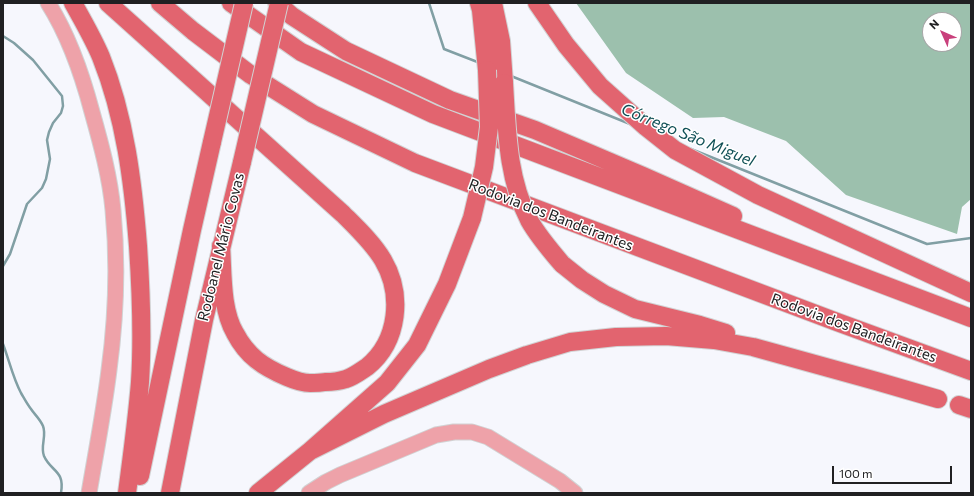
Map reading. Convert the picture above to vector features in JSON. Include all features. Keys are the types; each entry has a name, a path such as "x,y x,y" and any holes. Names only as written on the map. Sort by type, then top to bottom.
{"highway":[{"path":"73,3 101,58 116,105 126,146 134,198 141,287 141,352 140,382 127,493"},
{"path":"108,3 343,214 364,236 383,260 395,287 396,305 392,333 386,344 374,361 362,371 346,379 310,383 296,380 270,370 251,356 234,332 226,308 221,246"},
{"name":"Rodovia dos Bandeirantes","path":"160,3 193,31 251,75 313,114 415,163 971,371"},
{"path":"232,3 301,52 433,114 971,318"},
{"name":"Rodoanel Mário Covas","path":"136,493 192,230 244,3"},
{"path":"278,3 292,16 346,52 450,100 536,130 643,176 726,213 855,274"},
{"name":"Rodoanel Mário Covas","path":"170,493 204,320 278,3"},
{"path":"258,493 310,451 387,383 417,345 447,284 472,218 484,167 489,126 487,70 479,3"},
{"path":"493,3 501,41 508,152 515,184 529,219 544,243 562,264 582,280 604,294 635,309 700,325 731,335 754,347"},
{"path":"537,3 566,46 600,86 646,128 675,150 758,194 971,293"},
{"path":"310,451 384,414 452,384 527,355 570,342 616,337 666,336 714,340 754,347 938,399"}],"main road":[{"path":"48,3 60,21 87,95 106,164 113,208 116,267 112,347 105,400 88,493"},
{"path":"309,493 340,475 436,435 454,432 472,432 488,437 560,481 575,493"}],"green space":[{"path":"576,3 971,3 971,199 962,207 957,234 846,195 786,141 724,117 693,118 626,73"}],"waterway":[{"name":"Córrego São Miguel","path":"429,3 444,49 480,63"},
{"path":"3,36 14,43 33,60 62,96 63,106 61,113 53,123 47,140 50,159 46,179 42,188 27,204 10,254 3,266"},
{"name":"Córrego São Miguel","path":"511,76 630,124"},
{"name":"Córrego São Miguel","path":"691,149 927,244 971,238"},
{"path":"3,344 18,387 28,405 43,426 44,456 59,475 62,485 61,493"}]}
